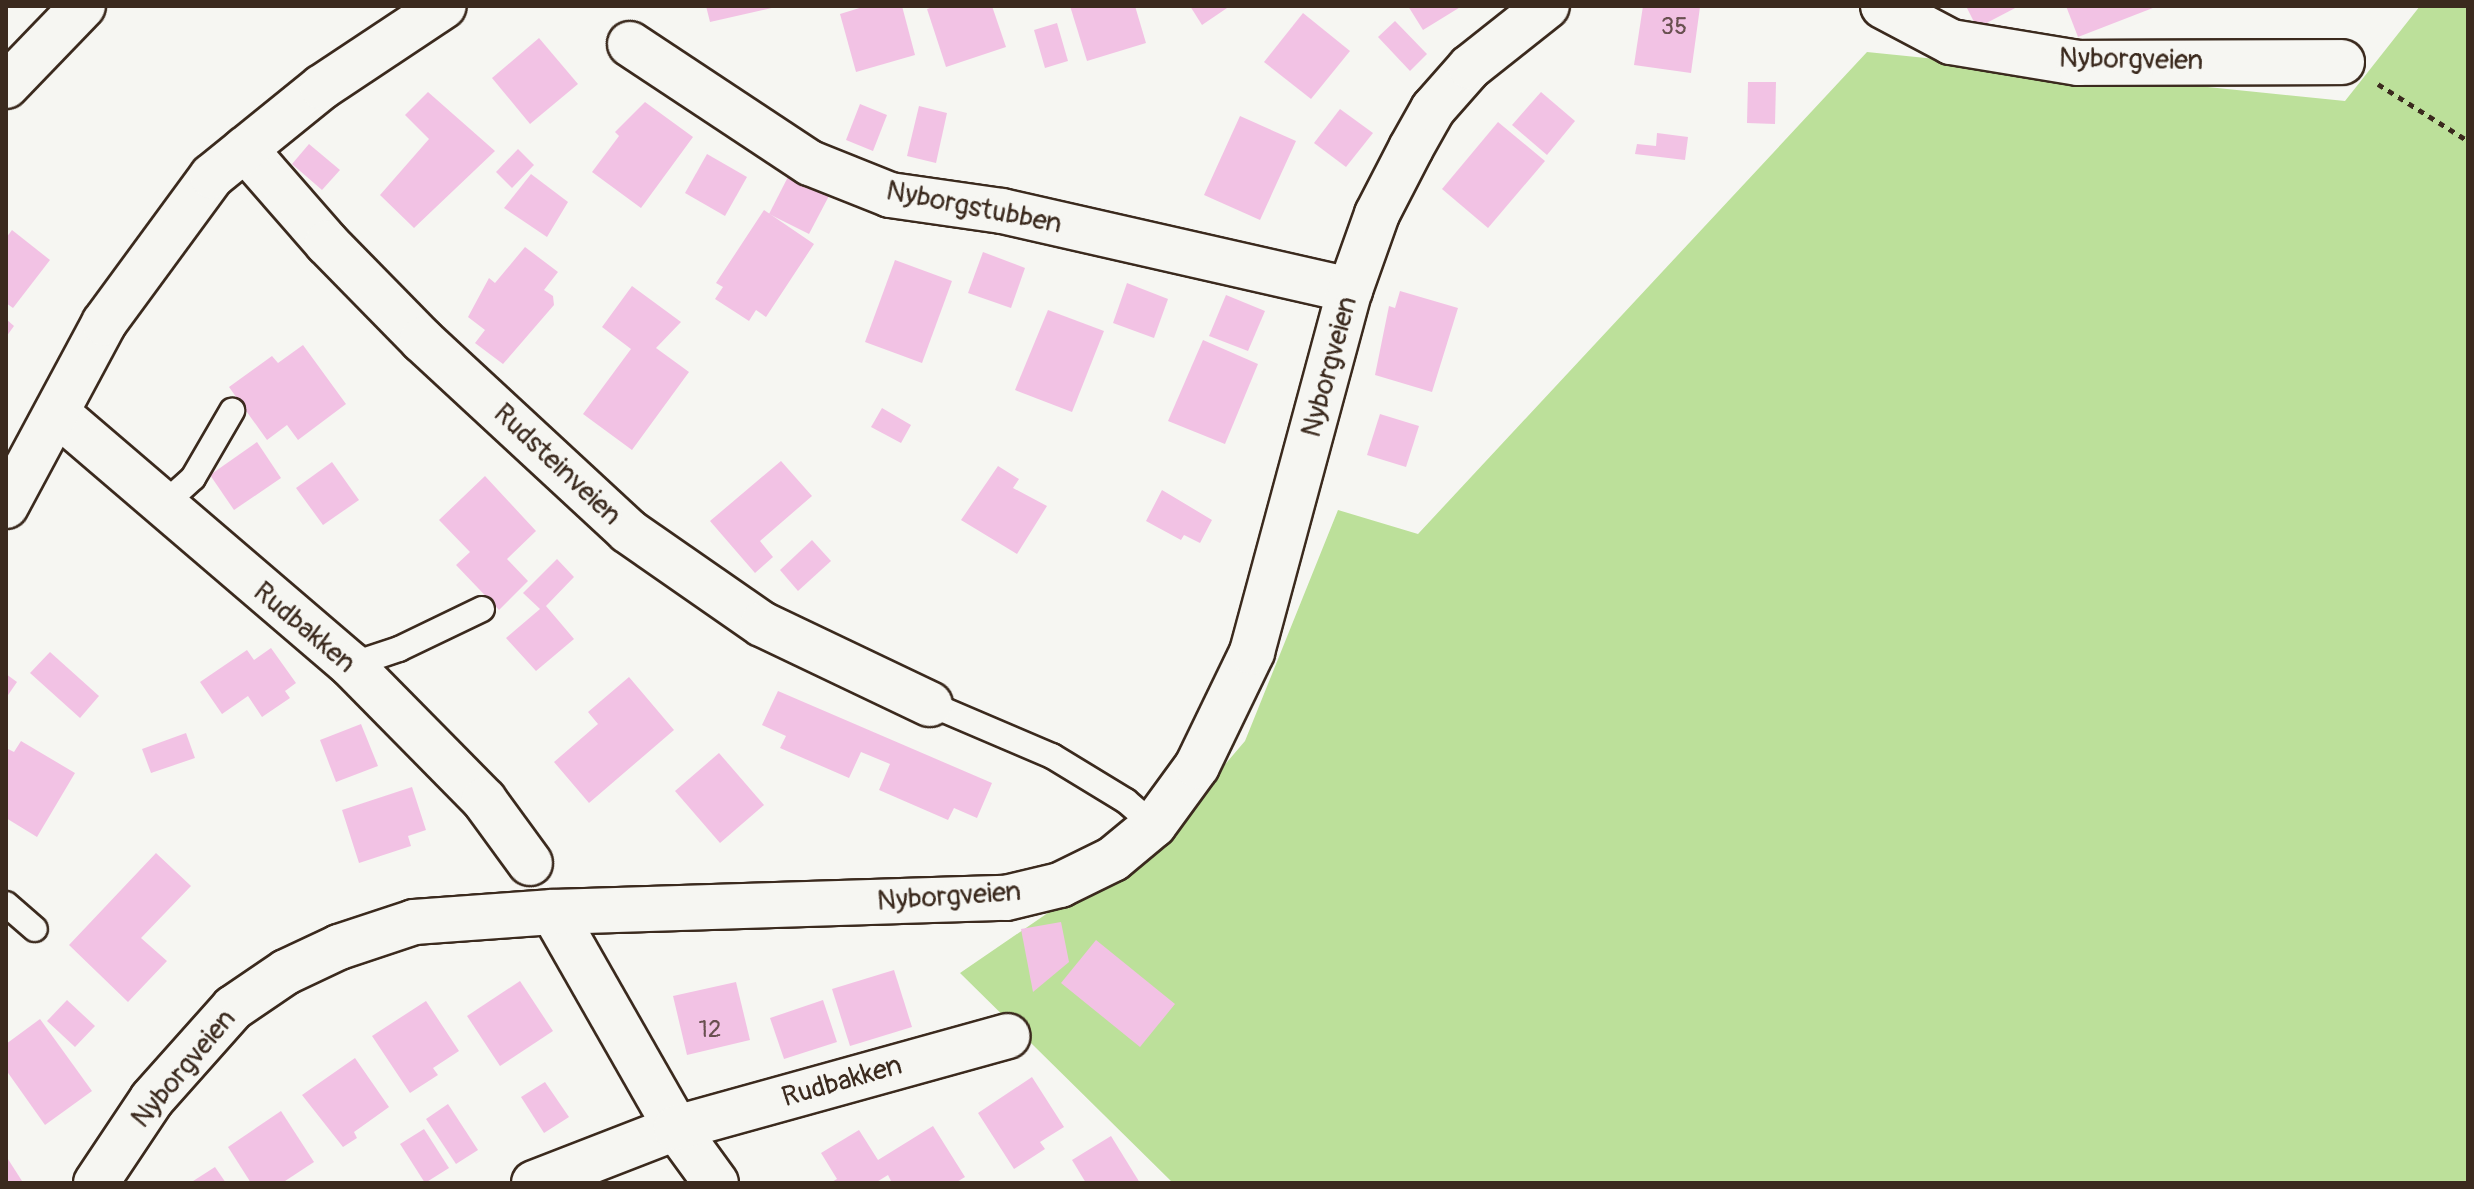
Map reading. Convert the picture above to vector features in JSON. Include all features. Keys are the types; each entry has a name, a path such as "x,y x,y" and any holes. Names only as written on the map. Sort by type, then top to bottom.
{"street":[{"path":"6,86 83,6"},
{"path":"6,506 104,323 212,176 362,58 444,6"},
{"name":"Nyborgveien","path":"96,1183 152,1099 233,1008 286,972 339,947 414,922 553,912 1006,898 1060,885 1113,859 1154,825 1197,766 1252,652 1350,290 1377,214 1433,109 1470,67 1547,6"},
{"name":"Nyborgveien","path":"1883,6 1951,42 2078,63 2342,62"},
{"name":"Nyborgstubben","path":"630,44 810,163 890,195 1002,211 1350,290"},
{"name":"Rudsteinveien","path":"245,149 327,243 422,340 628,531 762,624 930,704"},
{"name":"Rudbakken","path":"57,413 161,507 351,665 484,800 530,863"},
{"path":"553,912 676,1128 716,1183"},
{"name":"Rudbakken","path":"534,1183 676,1128 1007,1036"}],"lane":[{"path":"161,507 193,478 232,411"},
{"path":"351,665 399,649 482,609"},
{"path":"930,704 1052,756 1126,801 1154,825"},
{"path":"6,904 35,929"}],"path":[{"path":"2342,62 2468,141"}],"green space":[{"path":"2420,6 2468,6 2468,1183 1173,1183 960,973 1169,830 1245,741 1338,510 1418,534 1867,52 2345,101"}],"building":[{"path":"706,6 776,6 776,7 710,22"},
{"path":"866,6 902,6 915,55 856,72 840,14"},
{"path":"936,6 992,6 1006,47 946,67 927,9"},
{"path":"1070,6 1135,6 1146,43 1087,61"},
{"path":"1190,6 1230,6 1202,25"},
{"path":"1408,6 1462,6 1423,30"},
{"path":"1643,6 1700,7 1691,73 1634,65"},
{"path":"1966,6 2019,6 1977,28"},
{"path":"2066,6 2158,6 2078,37"},
{"path":"1303,13 1350,51 1311,99 1264,62"},
{"path":"1395,21 1427,54 1410,71 1378,37"},
{"path":"1057,23 1068,61 1045,68 1034,30"},
{"path":"539,38 578,84 530,124 492,78"},
{"path":"1748,82 1776,82 1775,124 1747,123"},
{"path":"428,92 495,151 414,228 380,195 429,139 405,115"},
{"path":"1541,92 1575,121 1547,155 1512,125"},
{"path":"645,102 693,137 641,208 592,172 619,136 615,132"},
{"path":"860,104 887,115 873,151 846,140"},
{"path":"919,106 947,113 936,163 907,156"},
{"path":"1340,109 1373,133 1346,167 1314,143"},
{"path":"1240,116 1296,141 1260,220 1204,195"},
{"path":"1498,122 1545,161 1488,228 1442,189"},
{"path":"1657,133 1688,137 1685,160 1635,154 1637,144 1656,146"},
{"path":"309,144 340,170 322,190 292,164"},
{"path":"518,149 534,165 512,188 496,172"},
{"path":"707,154 747,177 725,216 685,193"},
{"path":"790,173 830,194 809,234 769,214"},
{"path":"531,174 568,202 547,237 504,208"},
{"path":"764,210 814,244 766,317 756,310 749,321 715,299 723,287 716,283"},
{"path":"12,230 50,260 13,308 6,303 6,238"},
{"path":"525,247 558,272 544,290 553,296 554,305 503,364 475,343 485,330 468,317 489,278 495,283"},
{"path":"983,252 1025,268 1011,308 968,293"},
{"path":"895,260 952,281 922,363 865,342"},
{"path":"1127,283 1168,299 1154,338 1113,323"},
{"path":"632,286 681,322 656,348 689,372 632,450 583,414 631,349 602,327"},
{"path":"1400,291 1458,308 1432,392 1375,375 1389,306 1395,308"},
{"path":"1226,295 1265,311 1248,351 1209,336"},
{"path":"1048,310 1104,331 1072,412 1015,390"},
{"path":"6,319 14,326 6,337"},
{"path":"1203,340 1258,364 1225,444 1168,421"},
{"path":"303,345 346,404 298,440 287,425 267,440 229,387 272,356 278,363"},
{"path":"882,408 911,425 901,443 871,427"},
{"path":"1380,414 1419,426 1406,467 1367,455"},
{"path":"257,442 281,478 234,510 210,475"},
{"path":"781,461 812,496 760,541 773,557 755,573 710,521"},
{"path":"332,462 359,500 323,525 296,488"},
{"path":"998,466 1019,479 1013,488 1047,506 1017,554 961,520"},
{"path":"485,476 536,531 507,559 528,581 499,610 456,565 470,552 439,520"},
{"path":"1162,490 1212,520 1200,543 1184,535 1181,540 1146,521"},
{"path":"812,540 831,561 798,591 780,570"},
{"path":"557,559 574,577 546,606 574,639 536,671 506,638 540,609 523,593"},
{"path":"271,648 296,683 285,691 290,698 262,717 248,696 222,714 200,682 247,650 254,660"},
{"path":"50,652 99,696 80,718 30,673"},
{"path":"6,674 17,682 6,698"},
{"path":"629,677 674,730 589,803 554,762 598,724 588,712"},
{"path":"778,691 992,783 977,818 954,808 948,820 879,790 890,764 861,752 849,778 780,748 786,736 762,725"},
{"path":"361,724 378,766 336,782 320,740"},
{"path":"186,733 195,758 151,773 142,749"},
{"path":"21,741 75,773 37,837 6,818 6,748 14,752"},
{"path":"719,753 764,805 720,843 675,791"},
{"path":"412,787 426,830 408,836 411,846 359,863 342,810"},
{"path":"156,853 191,886 141,938 167,961 128,1002 69,945"},
{"path":"1061,922 1069,962 1033,992 1021,929"},
{"path":"1096,940 1175,1004 1140,1047 1061,983"},
{"path":"894,970 912,1027 850,1046 832,989"},
{"path":"520,981 553,1031 500,1066 467,1016"},
{"path":"736,982 750,1040 687,1055 673,996"},
{"path":"67,1000 95,1026 75,1047 47,1021"},
{"path":"823,1000 837,1042 784,1059 770,1018"},
{"path":"426,1001 459,1051 433,1068 438,1075 410,1093 372,1036"},
{"path":"40,1019 92,1091 45,1125 6,1070 6,1044"},
{"path":"355,1058 389,1107 354,1132 357,1138 343,1147 302,1095"},
{"path":"1032,1077 1064,1127 1040,1142 1045,1149 1014,1169 978,1113"},
{"path":"545,1082 569,1117 544,1133 521,1097"},
{"path":"448,1104 478,1150 456,1164 426,1119"},
{"path":"281,1111 314,1162 282,1183 251,1183 228,1147"},
{"path":"933,1126 965,1177 955,1183 892,1183 888,1175 875,1183 830,1183 837,1179 821,1153 859,1130 878,1160"},
{"path":"424,1129 449,1168 425,1183 400,1144"},
{"path":"1111,1136 1140,1183 1086,1183 1072,1160"},
{"path":"6,1156 22,1181 19,1183 6,1183"},
{"path":"215,1167 226,1183 190,1183"}]}
